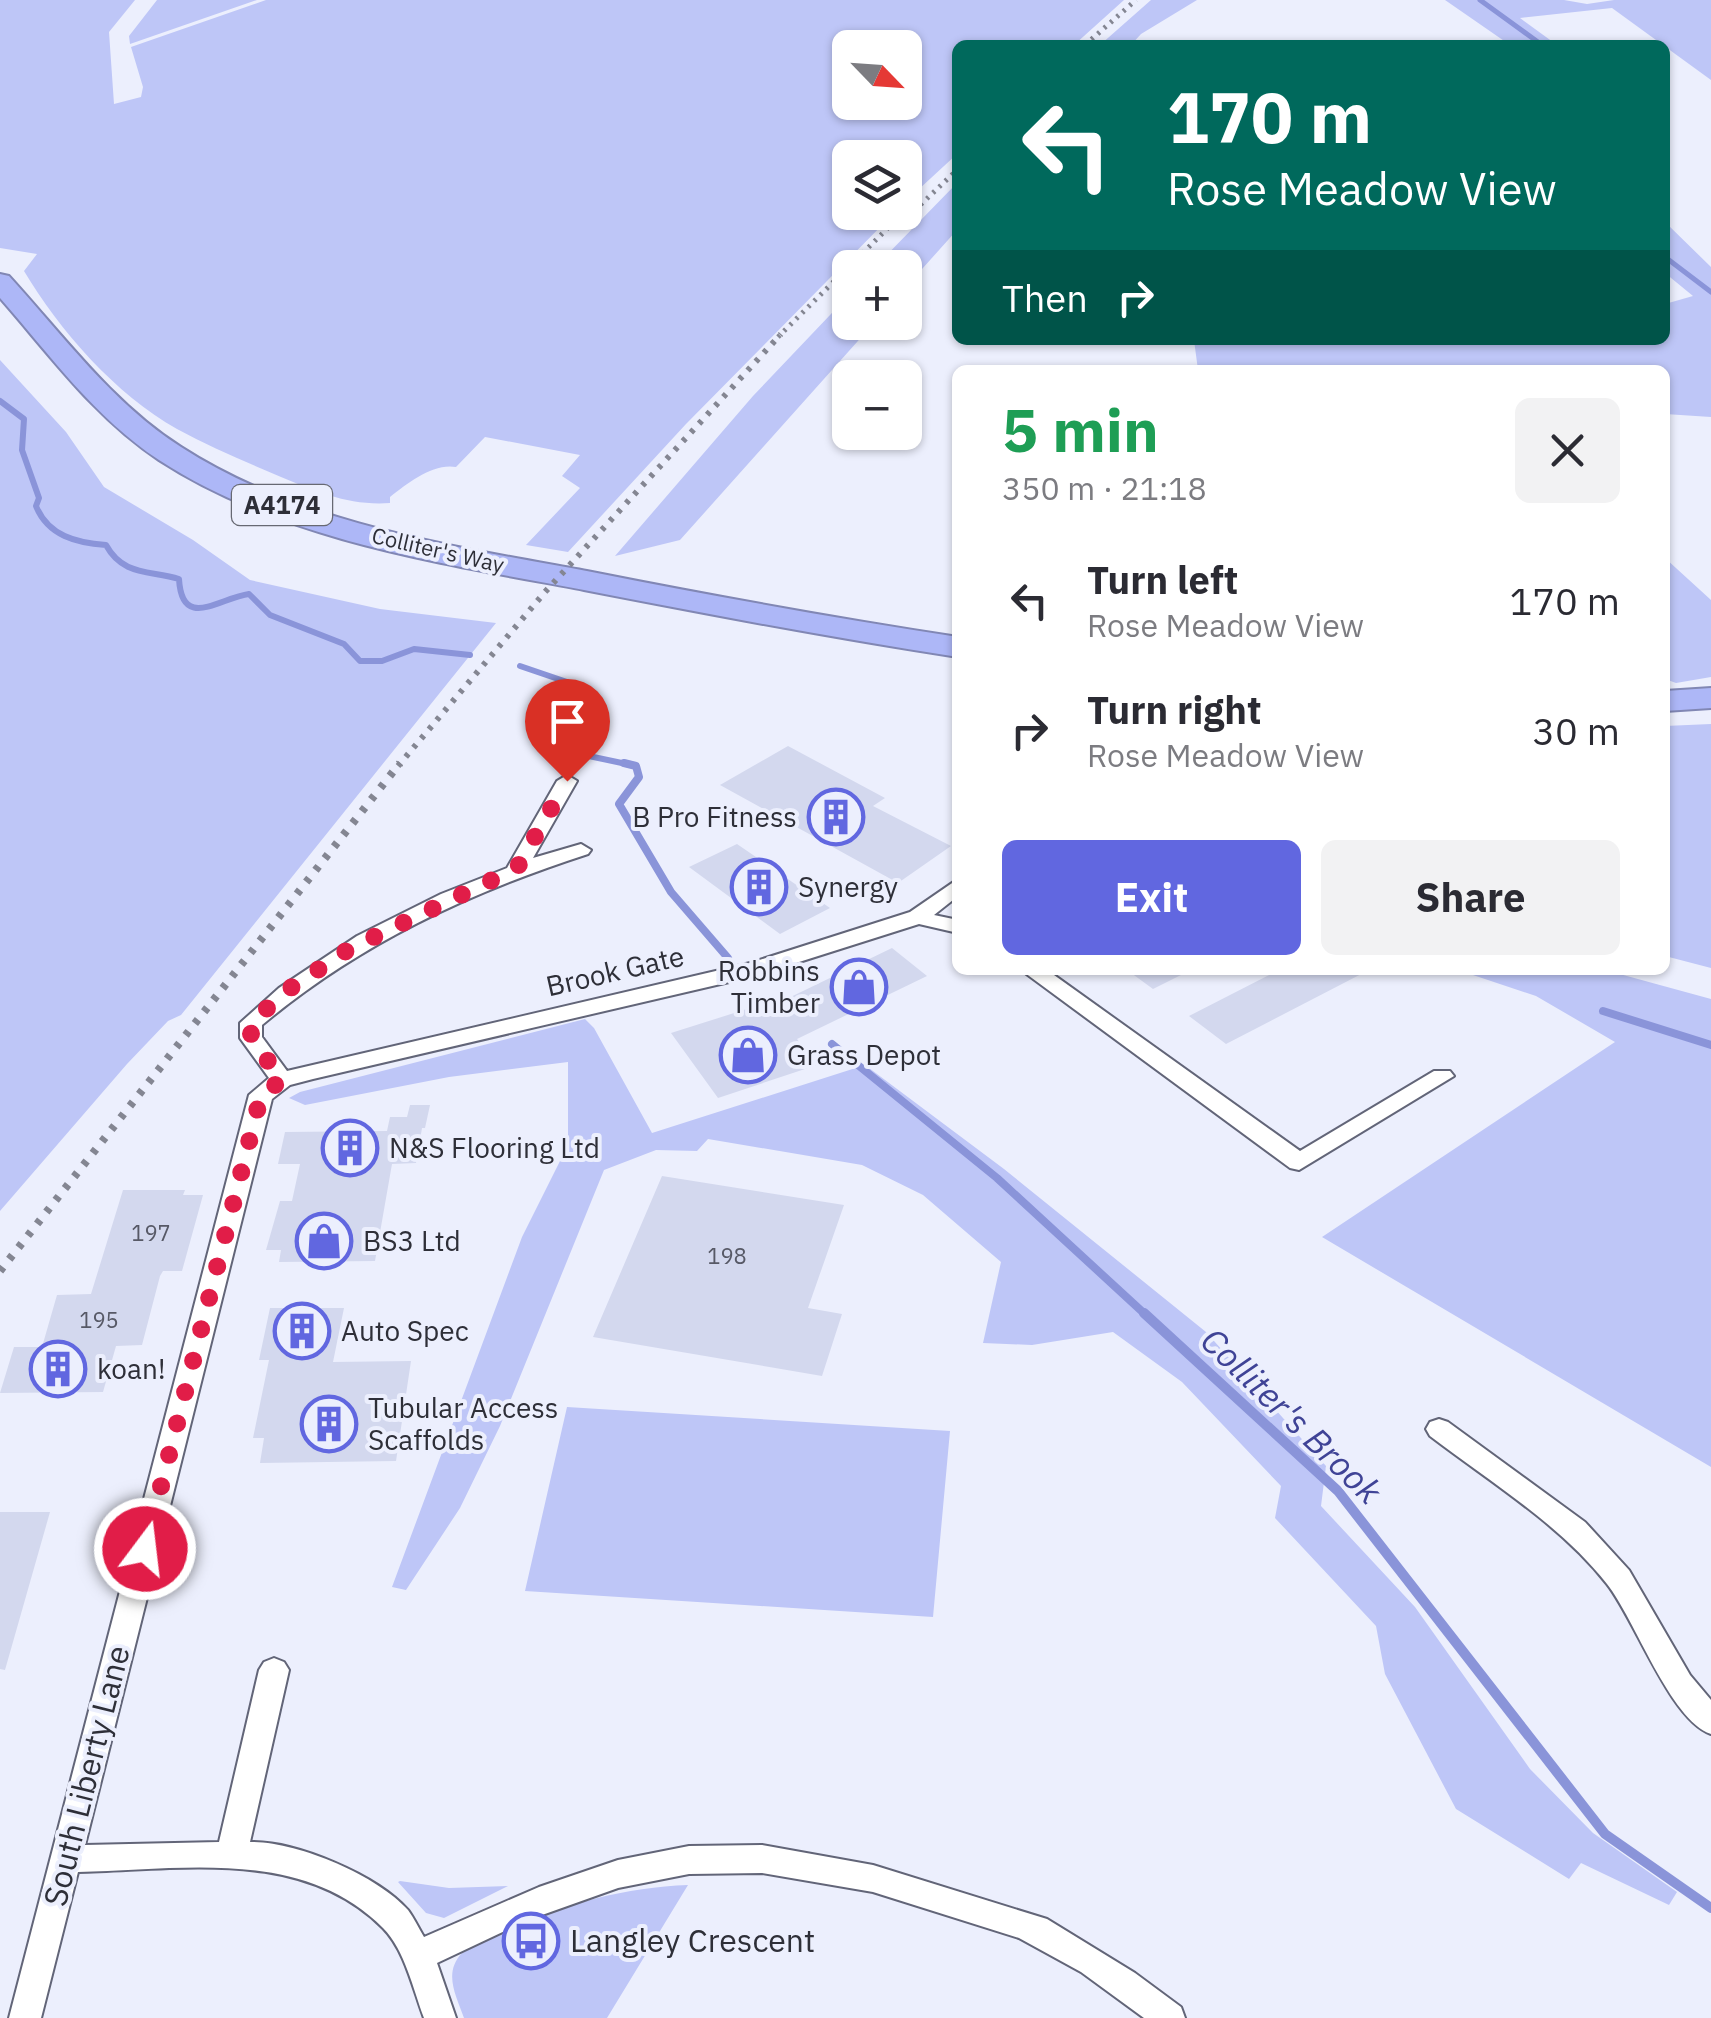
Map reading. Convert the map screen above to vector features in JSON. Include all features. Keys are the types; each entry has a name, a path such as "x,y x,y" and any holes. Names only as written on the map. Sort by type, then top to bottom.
{"highway":[{"name":"Colliter's Way","path":"0,282 96,393 134,426 171,454 268,500 404,545 678,599 952,645"},
{"path":"1670,702 1711,698"}],"street":[{"path":"517,868 567,781"},
{"path":"282,1080 251,1038 251,1023 286,991 349,949 517,868 581,850"},
{"path":"918,917 952,890"},
{"path":"918,917 952,926"},
{"name":"Brook Gate","path":"282,1080 755,969 918,917"},
{"path":"1039,975 1300,1162 1442,1076"},
{"name":"South Liberty Lane","path":"25,2018 261,1095 282,1080"},
{"path":"1439,1429 1575,1530 1619,1578 1680,1684 1711,1722"},
{"path":"232,1856 274,1670"},
{"path":"66,1859 258,1856 312,1866 351,1886 396,1920 418,1956 440,2018"},
{"path":"418,1956 532,1900 580,1885 688,1860 737,1859 811,1866 910,1887 1042,1933 1127,1985 1169,2018"}],"shaded area":[{"path":"0,0 135,0 109,32 114,104 141,97 143,87 131,47 266,0 1124,0 1080,40 952,40 952,159 922,186 922,140 832,140 832,230 877,230 858,250 832,250 832,276 686,424 568,552 526,545 580,488 562,476 580,455 485,437 456,467 421,475 390,497 390,503 347,500 321,493 241,460 154,415 111,380 72,338 24,271 37,254 0,248"},
{"path":"157,0 257,0 130,44 129,36"},
{"path":"1151,0 1197,0 1136,40 1106,40"},
{"path":"1445,0 1564,0 1587,4 1614,0 1711,0 1711,80 1670,50 1670,40 1656,40 1612,8 1520,18 1550,40 1503,40"},
{"path":"952,188 952,236 922,269 922,250 892,250 911,230 922,230 922,219"},
{"path":"1670,227 1711,267 1711,417 1670,414 1670,365 1197,365 1195,345 1670,345 1670,303 1693,296 1670,277"},
{"path":"832,313 832,340 859,340 841,360 832,360 832,370 680,540 615,556 753,396"},
{"path":"0,360 66,432 104,487 193,540 250,580 380,609 496,623 181,1015 168,1021 127,1064 0,1211"},
{"path":"1670,563 1711,600 1711,677 1670,681"},
{"path":"1711,724 1711,968 1670,957 1670,726"},
{"path":"1473,975 1623,975 1711,999 1711,1467 1322,1237 1615,1042 1536,996"},
{"path":"585,1019 594,1028 652,1133 865,1065 1004,1169 1206,1332 1326,1466 1321,1506 1415,1607 1530,1769 1593,1833 1677,1892 1669,1905 1581,1863 1569,1879 1456,1809 1385,1674 1376,1626 1275,1518 1281,1486 1182,1382 1113,1332 1032,1345 983,1343 1001,1262 923,1195 862,1165 708,1139 697,1151 656,1150 604,1170 500,1426 460,1508 406,1590 392,1587 522,1237 568,1145 568,1062 449,1077 305,1105 289,1098"},
{"path":"567,1407 950,1431 933,1617 525,1591"},
{"path":"400,1881 449,1888 508,1886 444,1918 426,1913"},
{"path":"688,1885 607,2018 464,2018 452,1976 462,1953 515,1926 571,1905 629,1891"}],"building":[{"name":"B Pro Fitness","path":"788,746 885,798 873,806 951,846 898,883 720,785"},
{"name":"Synergy","path":"737,844 830,908 780,934 689,867"},
{"path":"892,948 927,976 797,1039 817,1065 718,1098 671,1033 769,1002 772,1006"},
{"path":"1134,975 1181,975 1153,989"},
{"path":"1269,975 1359,975 1226,1044 1189,1016"},
{"path":"410,1105 430,1105 416,1163 392,1164 375,1261 279,1262 281,1250 266,1250 280,1201 292,1201 300,1164 278,1164 285,1132 387,1131 390,1117 407,1117"},
{"path":"662,1176 844,1205 808,1308 842,1314 822,1376 593,1337"},
{"path":"123,1190 185,1190 183,1195 203,1195 182,1271 163,1271 160,1276 142,1345 116,1346 103,1392 0,1393 14,1347 42,1347 57,1295 91,1294"},
{"path":"270,1308 344,1308 333,1362 411,1361 396,1461 260,1463 264,1438 253,1438 269,1360 259,1360"},
{"path":"0,1512 50,1512 5,1670 0,1669"}],"waterway":[{"path":"1480,0 1535,40"},
{"path":"1670,261 1711,292"},
{"name":"Colliter's Brook","path":"0,401 24,419 22,450 39,498 36,506 48,524 74,540 106,545 129,567 179,579 187,604 204,608 249,594 270,615 344,644 360,661 382,661 414,649 470,655"},
{"name":"Colliter's Brook","path":"520,666 567,682 548,701 564,714 559,746 565,751 636,766"},
{"name":"Colliter's Brook","path":"624,763 636,766"},
{"name":"Colliter's Brook","path":"636,766 639,777 619,804 671,892 728,958"},
{"path":"1603,1011 1711,1045"},
{"name":"Colliter's Brook","path":"832,1044 997,1178 1147,1316"},
{"name":"Colliter's Brook","path":"1144,1313 1338,1491 1605,1834 1711,1908"}],"railway":[{"path":"1091,40 1136,0"},
{"path":"922,203 952,175"},
{"path":"781,334 886,230"},
{"path":"398,766 545,592 781,334"},
{"path":"0,1271 400,763"}],"place":[{"name":"B Pro Fitness","path":"836,817"},
{"name":"Synergy","path":"759,887"},
{"name":"Robbins Timber","path":"859,987"},
{"name":"Grass Depot","path":"748,1055"},
{"name":"N&S Flooring Ltd","path":"350,1148"},
{"name":"BS3 Ltd","path":"324,1241"},
{"name":"Auto Spec","path":"302,1331"},
{"name":"koan!","path":"58,1369"},
{"name":"Tubular Access Scaffolds","path":"329,1424"},
{"name":"Langley Crescent","path":"531,1941"}],"route":[{"path":"145,1549 261,1095 282,1080 251,1038 251,1023 286,991 349,949 517,868 567,781"}]}
